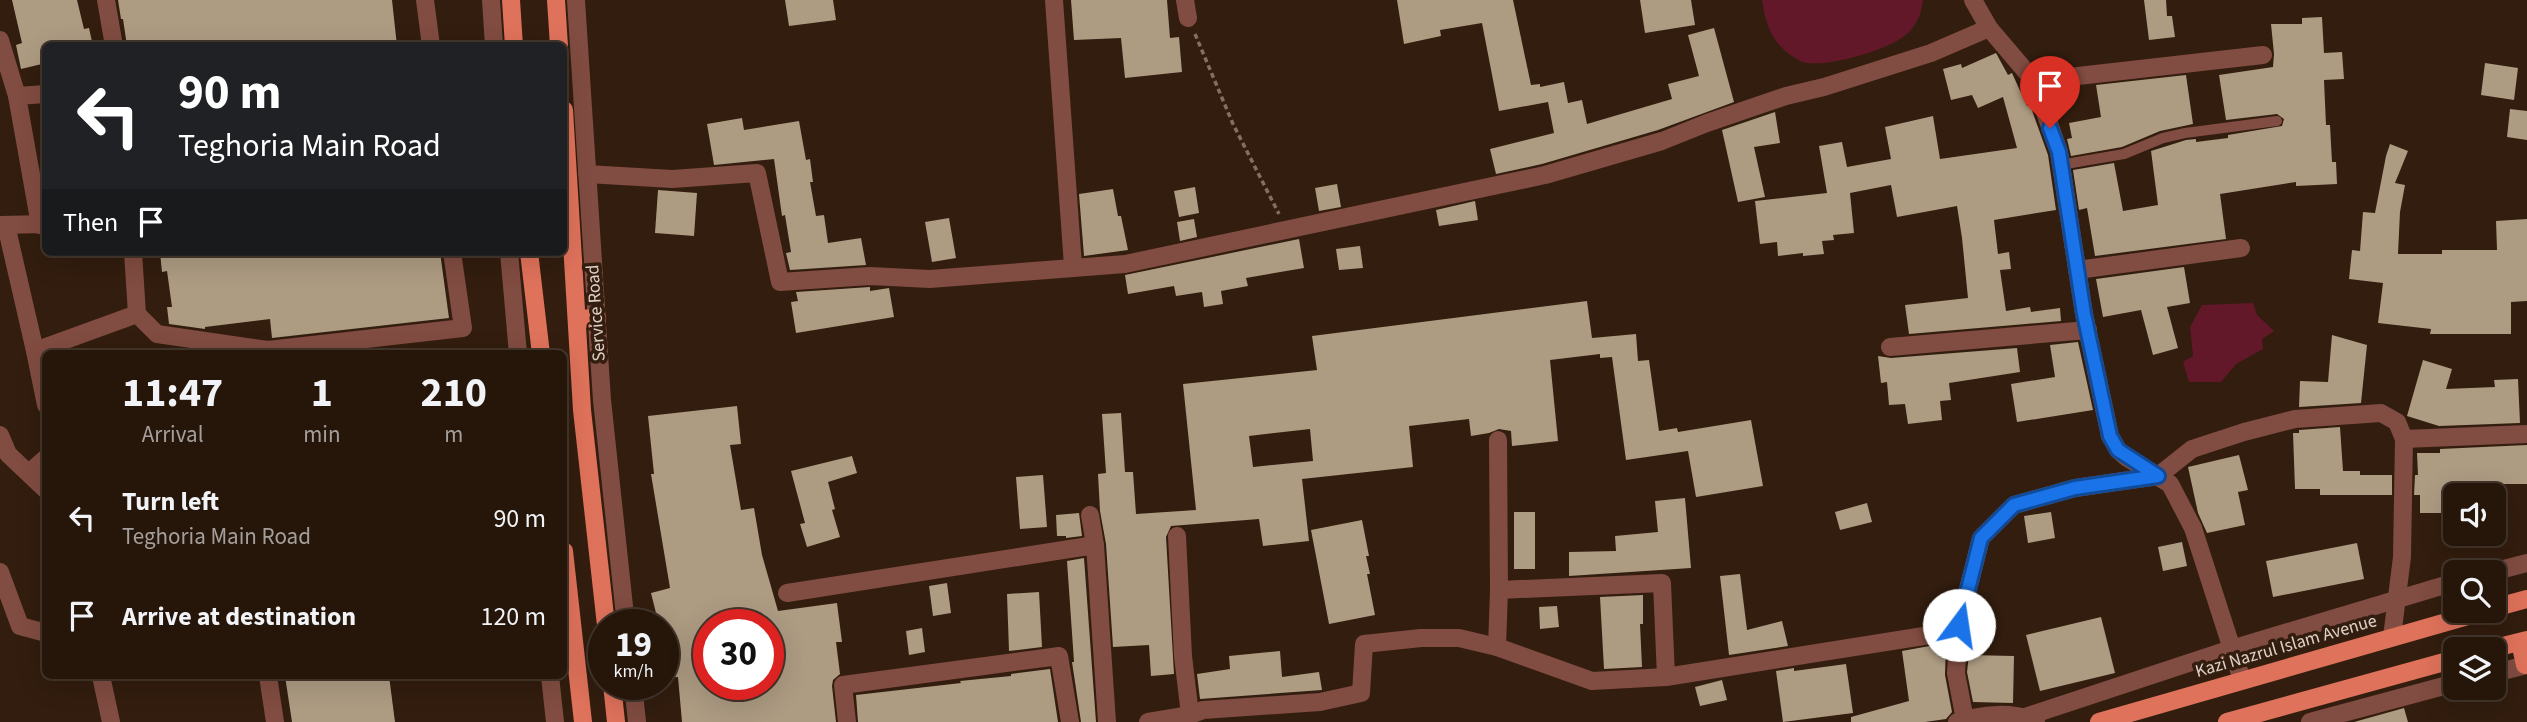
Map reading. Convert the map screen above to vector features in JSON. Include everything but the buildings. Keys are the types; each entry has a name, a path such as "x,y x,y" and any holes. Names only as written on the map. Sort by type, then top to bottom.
{"main road":[{"path":"511,0 514,42"},
{"path":"556,0 559,42"},
{"path":"567,158 582,410 604,609"},
{"path":"529,256 541,350"},
{"path":"577,319 597,318"},
{"path":"567,578 583,722"},
{"path":"2506,604 2527,598"},
{"name":"Kazi Nazrul Islam Avenue","path":"2099,722 2444,623"},
{"path":"2506,645 2524,641 2526,667"},
{"path":"2227,722 2443,662"},
{"path":"614,700 616,722"}],"street":[{"path":"106,0 113,42"},
{"path":"425,0 430,42"},
{"path":"491,0 494,42"},
{"name":"Service Road","path":"576,0 602,400 624,609"},
{"path":"1054,0 1073,267"},
{"path":"1973,0 1989,28 2034,81 2059,152 2077,270 2110,436 2118,450 2170,484 2193,528 2242,680"},
{"path":"587,174 672,179 757,173 780,282 870,276 930,279 1125,264 1545,175 1662,141 1786,96 1824,87 1931,53 1989,28"},
{"path":"0,40 17,96 42,219"},
{"path":"2034,81 2263,55"},
{"path":"17,96 42,94"},
{"path":"42,224 3,225 42,386"},
{"path":"2077,270 2241,248"},
{"path":"133,256 137,314 158,334 268,350 463,328 454,256"},
{"path":"509,256 518,350"},
{"path":"35,352 137,314"},
{"path":"1890,347 2088,330"},
{"path":"2392,638 2397,598 2402,557 2404,439 2397,422 2381,413 2295,419 2192,449 2158,476 2075,488 2014,505 1981,538 1959,625 1956,673 1961,721 1998,715 2031,719 2231,649 2397,598 2443,585"},
{"path":"2404,439 2527,434"},
{"path":"0,435 4,460 29,473 42,486"},
{"path":"1497,647 1498,440"},
{"path":"29,473 42,462"},
{"path":"1090,515 1095,545 1107,722"},
{"path":"1177,536 1183,656 1190,715"},
{"path":"787,593 1095,545"},
{"path":"2506,568 2527,563"},
{"path":"0,572 20,626 42,633"},
{"path":"1499,590 1662,583 1666,677"},
{"path":"1148,722 1190,715 1203,710 1320,702 1361,693 1364,644 1421,638 1460,638 1497,647 1592,681 1666,677 1930,635 1959,625"},
{"path":"847,722 843,685 1059,656 1070,722"},
{"path":"2506,671 2526,667"},
{"path":"102,679 111,722"},
{"path":"268,679 275,722"},
{"path":"550,679 555,722"},
{"path":"2311,722 2443,686"},
{"path":"635,700 637,722"}],"lane":[{"path":"2060,165 2124,154 2163,138 2185,133 2277,121"}],"path":[{"path":"1186,9 1233,124 1286,228"}],"shaded area":[{"path":"1762,0 1923,0 1917,22 1908,33 1888,46 1839,61 1810,63 1791,56 1778,43 1769,28"},
{"path":"2253,303 2257,315 2274,331 2262,339 2263,349 2236,364 2221,382 2189,382 2183,362 2193,356 2190,327 2202,305"}],"route":[{"path":"1959,625 1981,538 2014,505 2075,488 2158,476 2126,457 2118,450 2110,436 2084,314 2059,152 2050,128"}]}
